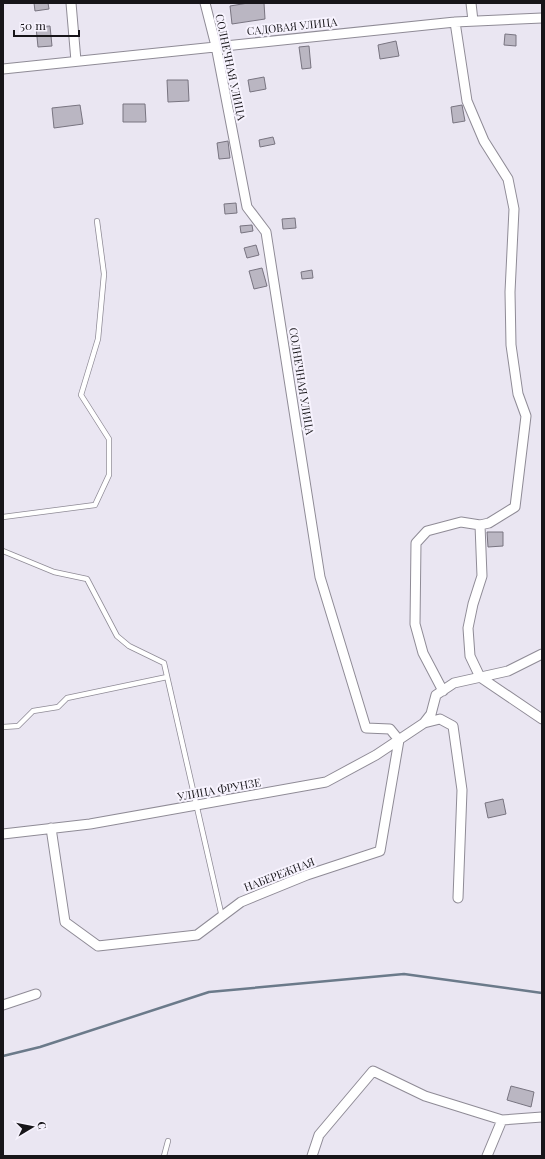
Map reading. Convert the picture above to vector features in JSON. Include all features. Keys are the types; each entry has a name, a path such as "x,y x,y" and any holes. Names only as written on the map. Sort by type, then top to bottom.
{"street":[{"path":"71,3 76,61"},
{"name":"СОЛНЕЧНАЯ УЛИЦА","path":"205,3 216,46 247,207 266,232 320,577 366,728 390,730 399,740"},
{"path":"471,3 473,21"},
{"name":"САДОВАЯ УЛИЦА","path":"3,69 455,22 539,18"},
{"path":"443,690 423,653 415,624 416,543 427,531 461,522 480,525 489,523 515,507 526,416 518,394 511,345 510,292 514,209 508,179 484,141 467,101 455,22"},
{"path":"480,525 482,576 473,604 468,628 470,656 480,677 542,719"},
{"path":"424,723 431,714 436,695 454,683 508,670 542,654"},
{"path":"424,723 440,719 453,726 462,790 458,898"},
{"name":"УЛИЦА ФРУНЗЕ","path":"3,834 197,806 326,782 376,755 424,723"},
{"name":"НАБЕРЕЖНАЯ","path":"51,828 65,922 98,946 197,935 241,902 307,875 380,851 399,740"},
{"path":"3,1005 36,994"},
{"path":"312,1156 319,1135 373,1071 425,1096 502,1120 542,1117"},
{"path":"487,1156 502,1120"}],"lane":[{"path":"3,517 95,505 109,475 109,438 80,395 98,340 102,303 104,274 97,221"},
{"path":"3,551 54,572 87,579 117,636 129,646 164,663 222,917"},
{"path":"3,727 18,726 33,711 58,707 67,698 167,677"},
{"path":"164,1156 168,1141"}],"building":[{"path":"34,3 48,3 49,9 35,11"},
{"path":"248,3 264,3 265,19 232,24 230,6"},
{"path":"50,26 52,46 38,47 36,27"},
{"path":"505,34 516,35 516,46 504,45"},
{"path":"396,41 399,56 380,59 378,45"},
{"path":"309,46 311,68 302,69 299,47"},
{"path":"264,77 266,89 250,92 248,80"},
{"path":"167,80 188,80 189,101 168,102"},
{"path":"123,104 145,104 146,122 123,122"},
{"path":"80,105 83,124 54,128 52,108"},
{"path":"462,105 465,121 453,123 451,107"},
{"path":"273,137 275,144 260,147 259,140"},
{"path":"228,141 230,158 219,159 217,143"},
{"path":"236,203 237,213 225,214 224,204"},
{"path":"295,218 296,228 283,229 282,219"},
{"path":"252,225 253,231 241,233 240,226"},
{"path":"256,245 259,255 247,258 244,248"},
{"path":"262,268 267,286 254,289 249,271"},
{"path":"312,270 313,278 302,279 301,272"},
{"path":"487,532 503,532 503,546 488,547"},
{"path":"503,799 506,814 488,818 485,803"},
{"path":"511,1086 534,1092 531,1107 507,1100"}],"waterway":[{"path":"3,1056 40,1047 209,992 404,974 542,993"}]}
